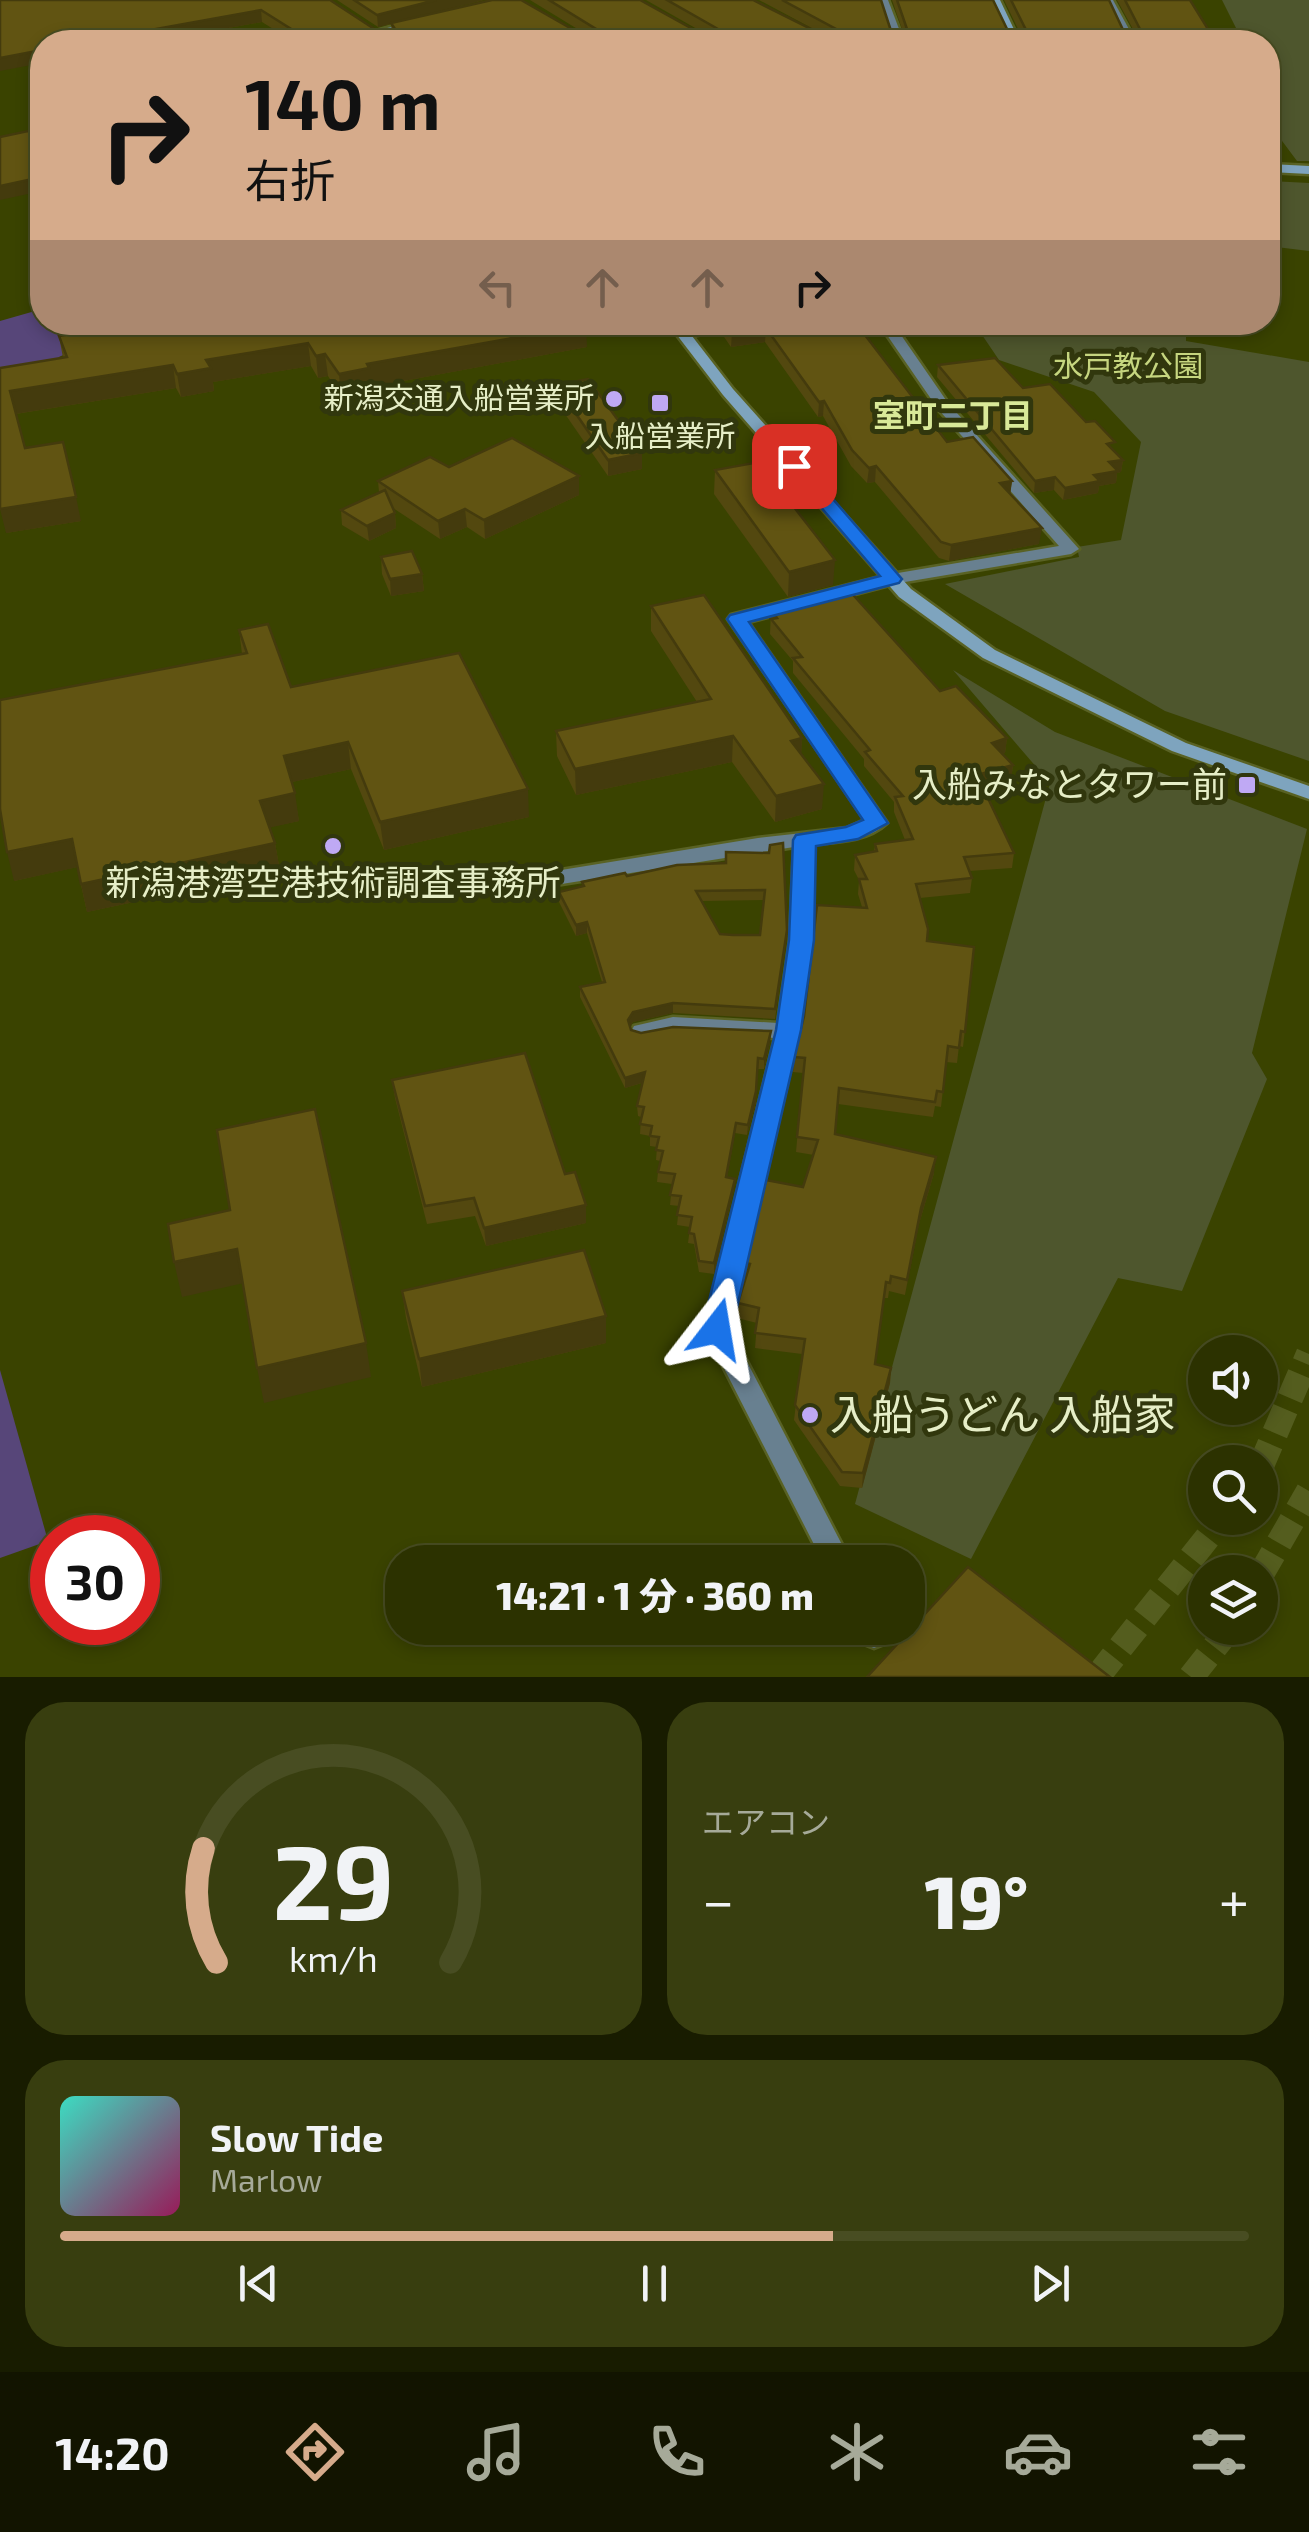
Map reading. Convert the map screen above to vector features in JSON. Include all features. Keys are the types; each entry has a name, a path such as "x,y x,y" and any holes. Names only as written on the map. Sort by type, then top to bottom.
{"street":[{"path":"884,0 895,30"},
{"path":"995,0 1009,30"},
{"path":"1108,0 1124,30"},
{"path":"386,30 426,20"},
{"path":"362,24 370,30"},
{"path":"1280,169 1309,170"},
{"path":"683,335 728,392 905,593 989,654 1179,747 1309,793"},
{"path":"549,879 850,834 877,823 737,619 892,579 1071,549 943,406 895,335"},
{"path":"804,840 802,940 788,1030 717,1329 828,1545"},
{"path":"642,1032 673,1025 788,1030"}],"green space":[{"path":"1222,0 1309,0 1309,161 1297,161 1280,138 1280,30 1237,30"},
{"path":"1280,182 1309,183 1309,251 1280,247"},
{"name":"水戸教公園","path":"982,335 1186,335 1186,341 1309,362 1309,761 1165,711 945,584 1079,557 1077,547 1121,540 1141,442 1094,392 999,360"},
{"path":"953,670 1055,732 1307,829 1252,1053 1267,1079 1182,1291 1118,1278 971,1559 855,1504 1050,783"}],"shaded area":[{"path":"30,312 30,335 106,335 59,357 69,380 0,391 0,321"},
{"path":"0,1370 41,1515 30,1515 30,1547 0,1558"}],"building":[{"path":"0,0 330,0 376,30 293,30 261,10 150,30 30,30 30,52 0,58"},
{"path":"354,0 436,0 377,15"},
{"path":"492,0 521,0 574,30 396,30 391,23"},
{"path":"549,0 640,0 695,30 595,30"},
{"path":"667,0 753,0 813,30 717,30"},
{"path":"782,0 881,0 891,30 835,30"},
{"path":"897,0 993,0 1008,30 907,30"},
{"path":"1011,0 1109,0 1123,30 1024,30"},
{"path":"1125,0 1190,0 1209,30 1140,30"},
{"path":"30,133 30,180 0,186 0,137"},
{"path":"530,335 367,364 369,368 339,374 325,354 316,356 308,343 206,360 211,368 177,374 173,365 10,391 25,448 63,442 76,497 0,509 0,368 67,357 59,336"},
{"path":"771,335 865,335 947,442 973,437 1012,481 1000,483 1042,528 951,545 941,542 876,466 869,468 852,450 824,401 819,402"},
{"path":"995,358 1023,388 1050,384 1086,422 1095,421 1115,442 1107,444 1123,460 1109,462 1118,471 1094,475 1100,481 1065,488 1055,477 1035,481 938,365"},
{"path":"588,379 642,453 608,460 556,385"},
{"path":"512,438 579,476 484,520 465,509 438,521 378,481 430,457 449,467"},
{"path":"759,462 835,560 789,572 715,470"},
{"path":"385,490 395,513 367,526 341,510"},
{"path":"412,551 422,574 390,579 381,557"},
{"path":"846,587 940,691 956,686 1007,738 992,743 1013,765 977,775 1014,853 964,857 972,878 916,884 928,929 927,941 974,947 965,1032 961,1031 959,1048 948,1046 943,1092 937,1091 935,1102 839,1088 835,1134 936,1157 907,1280 891,1276 890,1283 886,1282 875,1364 891,1368 863,1473 842,1472 795,1405 805,1339 755,1333 759,1308 738,1303 750,1264 746,1263 766,1180 803,1187 818,1140 797,1137 805,1058 794,1057 804,1016 817,905 867,908 859,879 867,879 855,855 877,851 875,844 913,839 895,797 903,796 793,658 802,657 771,619 777,618 771,610"},
{"path":"704,595 802,738 791,741 824,784 776,796 733,736 575,769 556,731 711,699 651,606"},
{"path":"268,624 291,687 459,653 528,789 380,822 348,742 284,756 295,793 260,801 275,843 81,884 72,839 7,852 0,809 0,700 247,653 239,630"},
{"path":"783,843 787,930 775,1009 673,1003 633,1012 628,1020 631,1030 641,1033 673,1027 771,1031 764,1059 758,1058 748,1125 736,1123 726,1177 735,1179 714,1263 699,1261 694,1234 689,1233 692,1217 677,1215 681,1196 670,1195 675,1174 658,1172 663,1151 656,1150 659,1137 650,1136 652,1126 640,1124 644,1107 637,1106 645,1072 625,1078 580,987 605,982 587,922 576,925 559,892 584,886 582,882 625,873 627,876 677,865 726,863 726,852 769,853 770,845","holes":["765,890 760,935 720,934 696,891"]},
{"path":"525,1053 565,1174 575,1172 586,1205 484,1228 474,1198 425,1206 392,1080"},
{"path":"315,1109 366,1343 257,1368 237,1249 174,1262 168,1224 230,1210 217,1130"},
{"path":"584,1250 606,1316 419,1359 402,1291"},
{"path":"968,1567 1110,1677 867,1677 896,1645 925,1645 925,1614"}],"tunnel":[{"path":"1270,1445 1309,1354"},
{"path":"1272,1555 1309,1491"},
{"path":"1097,1677 1210,1535"},
{"path":"1191,1677 1216,1645"}],"place":[{"name":"新潟交通入船営業所","path":"614,399"},
{"name":"入船営業所","path":"660,403"},
{"name":"入船みなとタワー前","path":"1247,785"},
{"name":"新潟港湾空港技術調査事務所","path":"333,846"},
{"name":"入船うどん 入船家","path":"810,1415"}],"district":[{"name":"室町二丁目","path":"953,416"}],"route":[{"path":"717,1329 788,1030 802,940 804,840 850,834 877,823 737,619 892,579 794,466"}]}
